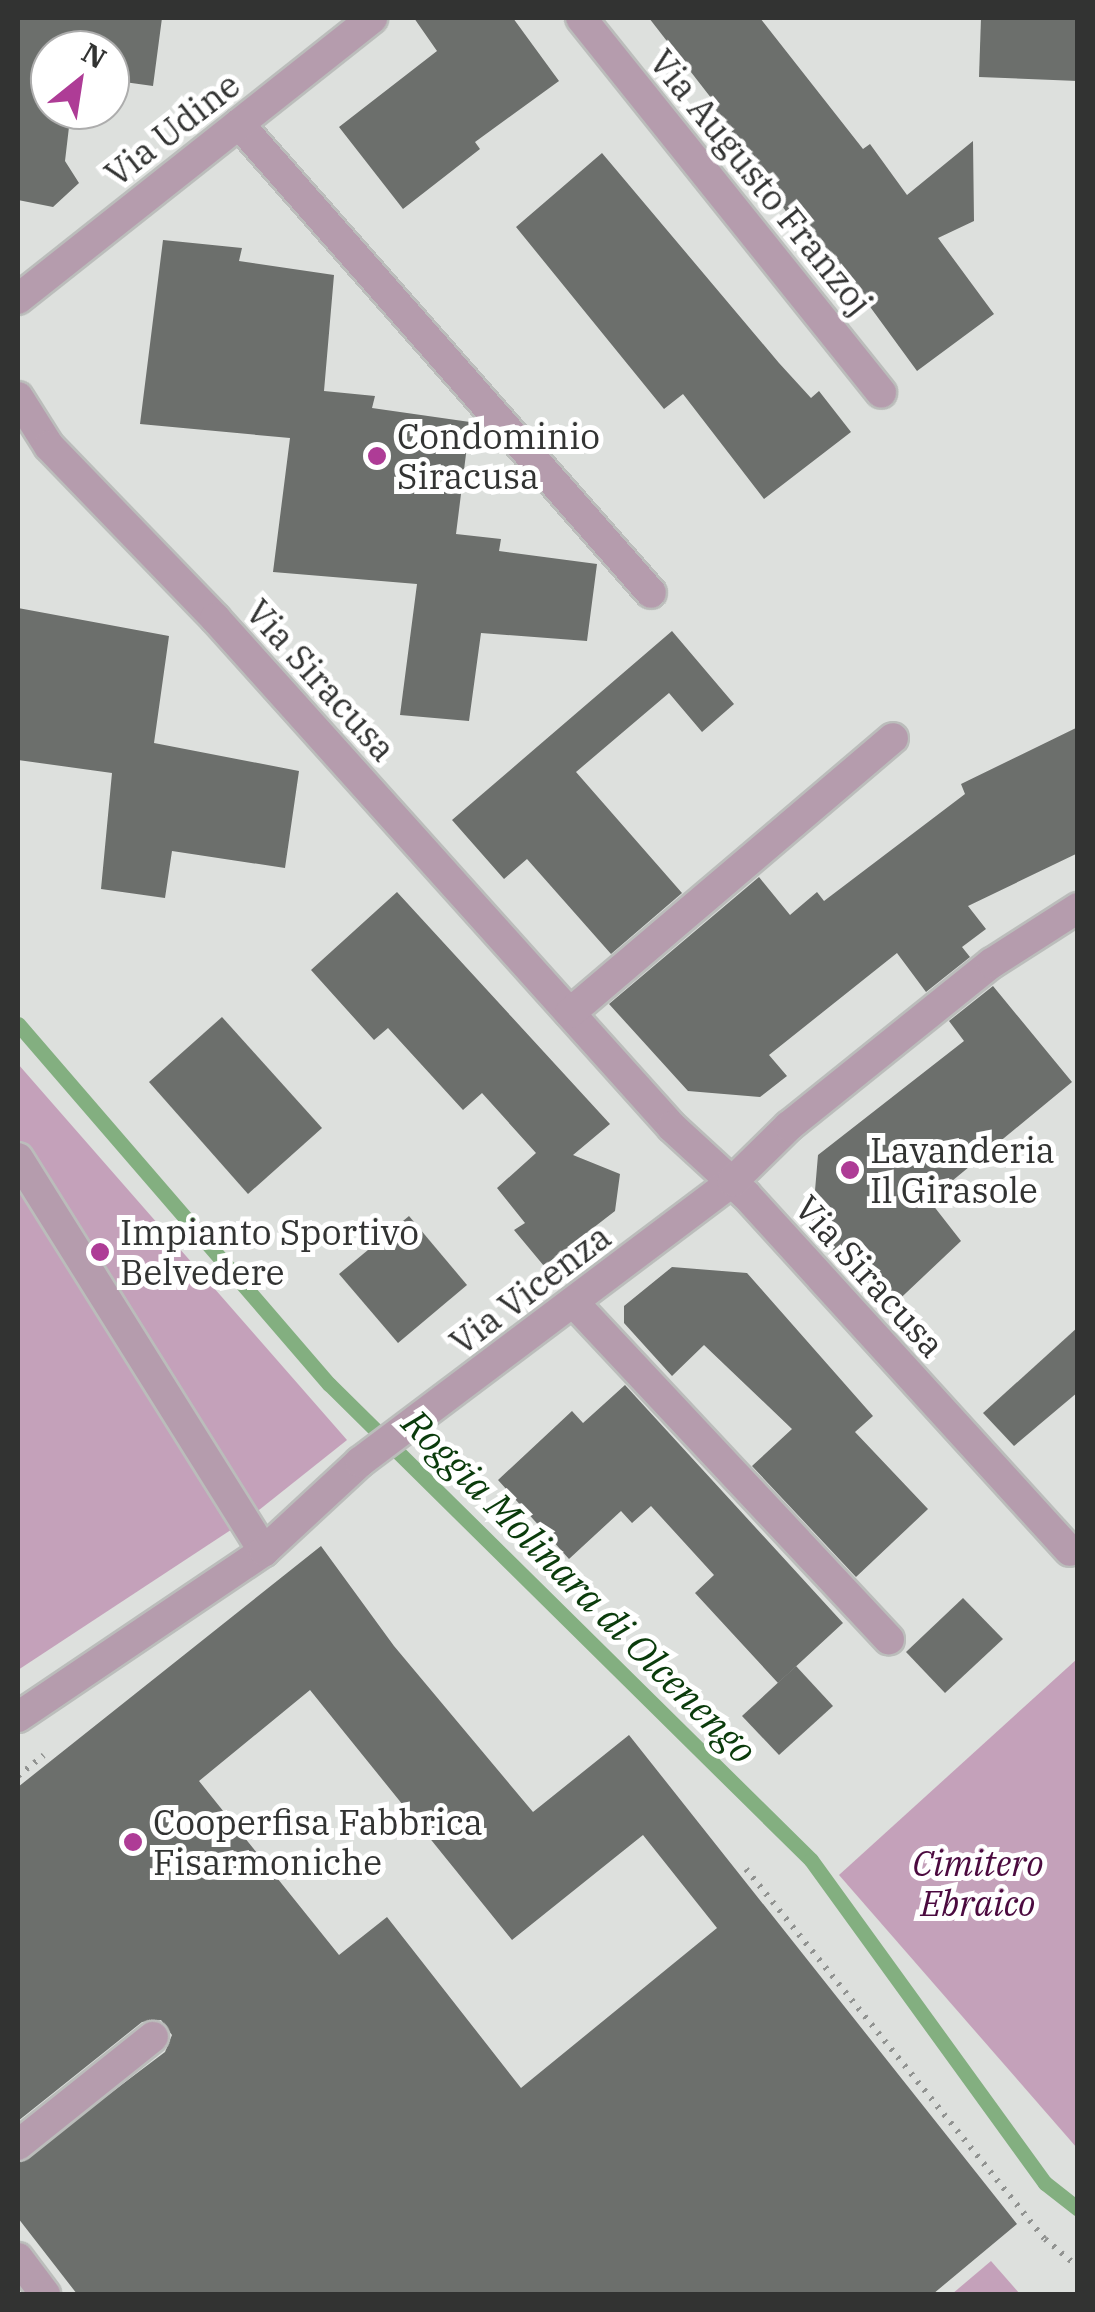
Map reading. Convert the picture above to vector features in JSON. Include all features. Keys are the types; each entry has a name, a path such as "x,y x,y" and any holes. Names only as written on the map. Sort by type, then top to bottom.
{"street":[{"name":"Via Udine","path":"18,299 372,18"},
{"name":"Via Augusto Franzoj","path":"582,18 881,394"},
{"path":"238,124 651,593"},
{"name":"Via Siracusa","path":"18,397 49,446 215,618 672,1127 733,1181 1070,1551"},
{"path":"570,1013 893,738"},
{"name":"Via Vicenza","path":"18,1717 264,1551 360,1462 576,1305 733,1181 789,1126 992,964 1078,908"},
{"path":"18,1158 264,1551"},
{"path":"576,1305 889,1640"},
{"path":"18,2146 153,2037"},
{"path":"18,2258 45,2294"}],"path":[{"path":"746,1869 1024,2214 1078,2266"}],"green space":[{"name":"Impianto Sportivo Belvedere","path":"18,1064 347,1440 249,1518 18,1670"},
{"name":"Cimitero Ebraico","path":"1077,1659 1077,2148 839,1875"},
{"path":"991,2261 1020,2294 952,2294"}],"building":[{"path":"18,18 162,18 153,86 130,83 130,30 30,30 30,130 69,130 65,161 79,183 53,207 18,200"},
{"path":"414,18 513,18 559,81 475,142 480,149 403,209 339,127 437,51"},
{"path":"649,18 760,18 863,149 870,144 907,195 973,141 974,221 938,238 994,314 917,371 830,252 820,259 745,154 735,162 698,116 715,103"},
{"path":"981,18 1078,18 1078,81 979,77"},
{"path":"602,153 779,363 811,398 819,391 851,432 764,499 683,394 664,409 516,227"},
{"path":"163,240 242,248 239,261 334,275 324,391 375,396 372,408 470,422 456,534 501,539 499,551 597,564 587,641 481,633 469,721 400,715 417,584 273,572 290,438 140,424"},
{"path":"18,608 169,636 154,743 299,771 285,868 172,851 165,898 101,889 112,773 18,760"},
{"path":"672,631 734,704 702,732 669,693 576,772 682,893 611,954 527,859 504,879 452,820"},
{"path":"1078,727 1078,853 968,906 986,929 962,947 970,957 926,992 897,953 769,1055 787,1076 760,1097 688,1091 609,1004 759,877 790,915 817,892 824,901 965,794 961,784"},
{"path":"397,892 610,1124 573,1155 620,1174 615,1211 544,1266 514,1230 525,1223 497,1188 536,1153 482,1093 463,1110 388,1028 374,1040 311,970"},
{"path":"993,986 1072,1082 929,1200 961,1241 888,1310 812,1226 818,1155 964,1041 949,1021"},
{"path":"222,1017 322,1128 248,1194 149,1082"},
{"path":"409,1216 467,1285 398,1343 339,1274"},
{"path":"672,1267 747,1273 873,1416 855,1432 928,1509 856,1577 752,1466 792,1429 704,1345 672,1376 624,1323 624,1306"},
{"path":"1078,1327 1078,1392 1014,1446 983,1413"},
{"path":"625,1385 843,1623 778,1683 695,1593 714,1575 651,1506 632,1523 621,1511 569,1559 498,1480 572,1411 583,1423"},
{"path":"321,1546 394,1646 533,1812 629,1735 1017,2224 933,2294 77,2294 18,2218 18,2163 165,2052 172,2035 161,2020 142,2022 18,2121 18,1787","holes":["310,1690 512,1940 643,1835 717,1928 521,2088 387,1917 339,1955 199,1781"]},
{"path":"963,1598 1003,1639 945,1693 906,1652"},
{"path":"796,1666 833,1706 779,1755 742,1716"}],"waterway":[{"name":"Roggia Molinara di Olcenengo","path":"18,1024 329,1384 811,1860 1045,2183 1078,2209"}],"place":[{"name":"Condominio Siracusa","path":"377,456"},
{"name":"Lavanderia Il Girasole","path":"850,1170"},
{"name":"Impianto Sportivo Belvedere","path":"100,1252"},
{"name":"Cooperfisa Fabbrica Fisarmoniche","path":"133,1842"}]}
